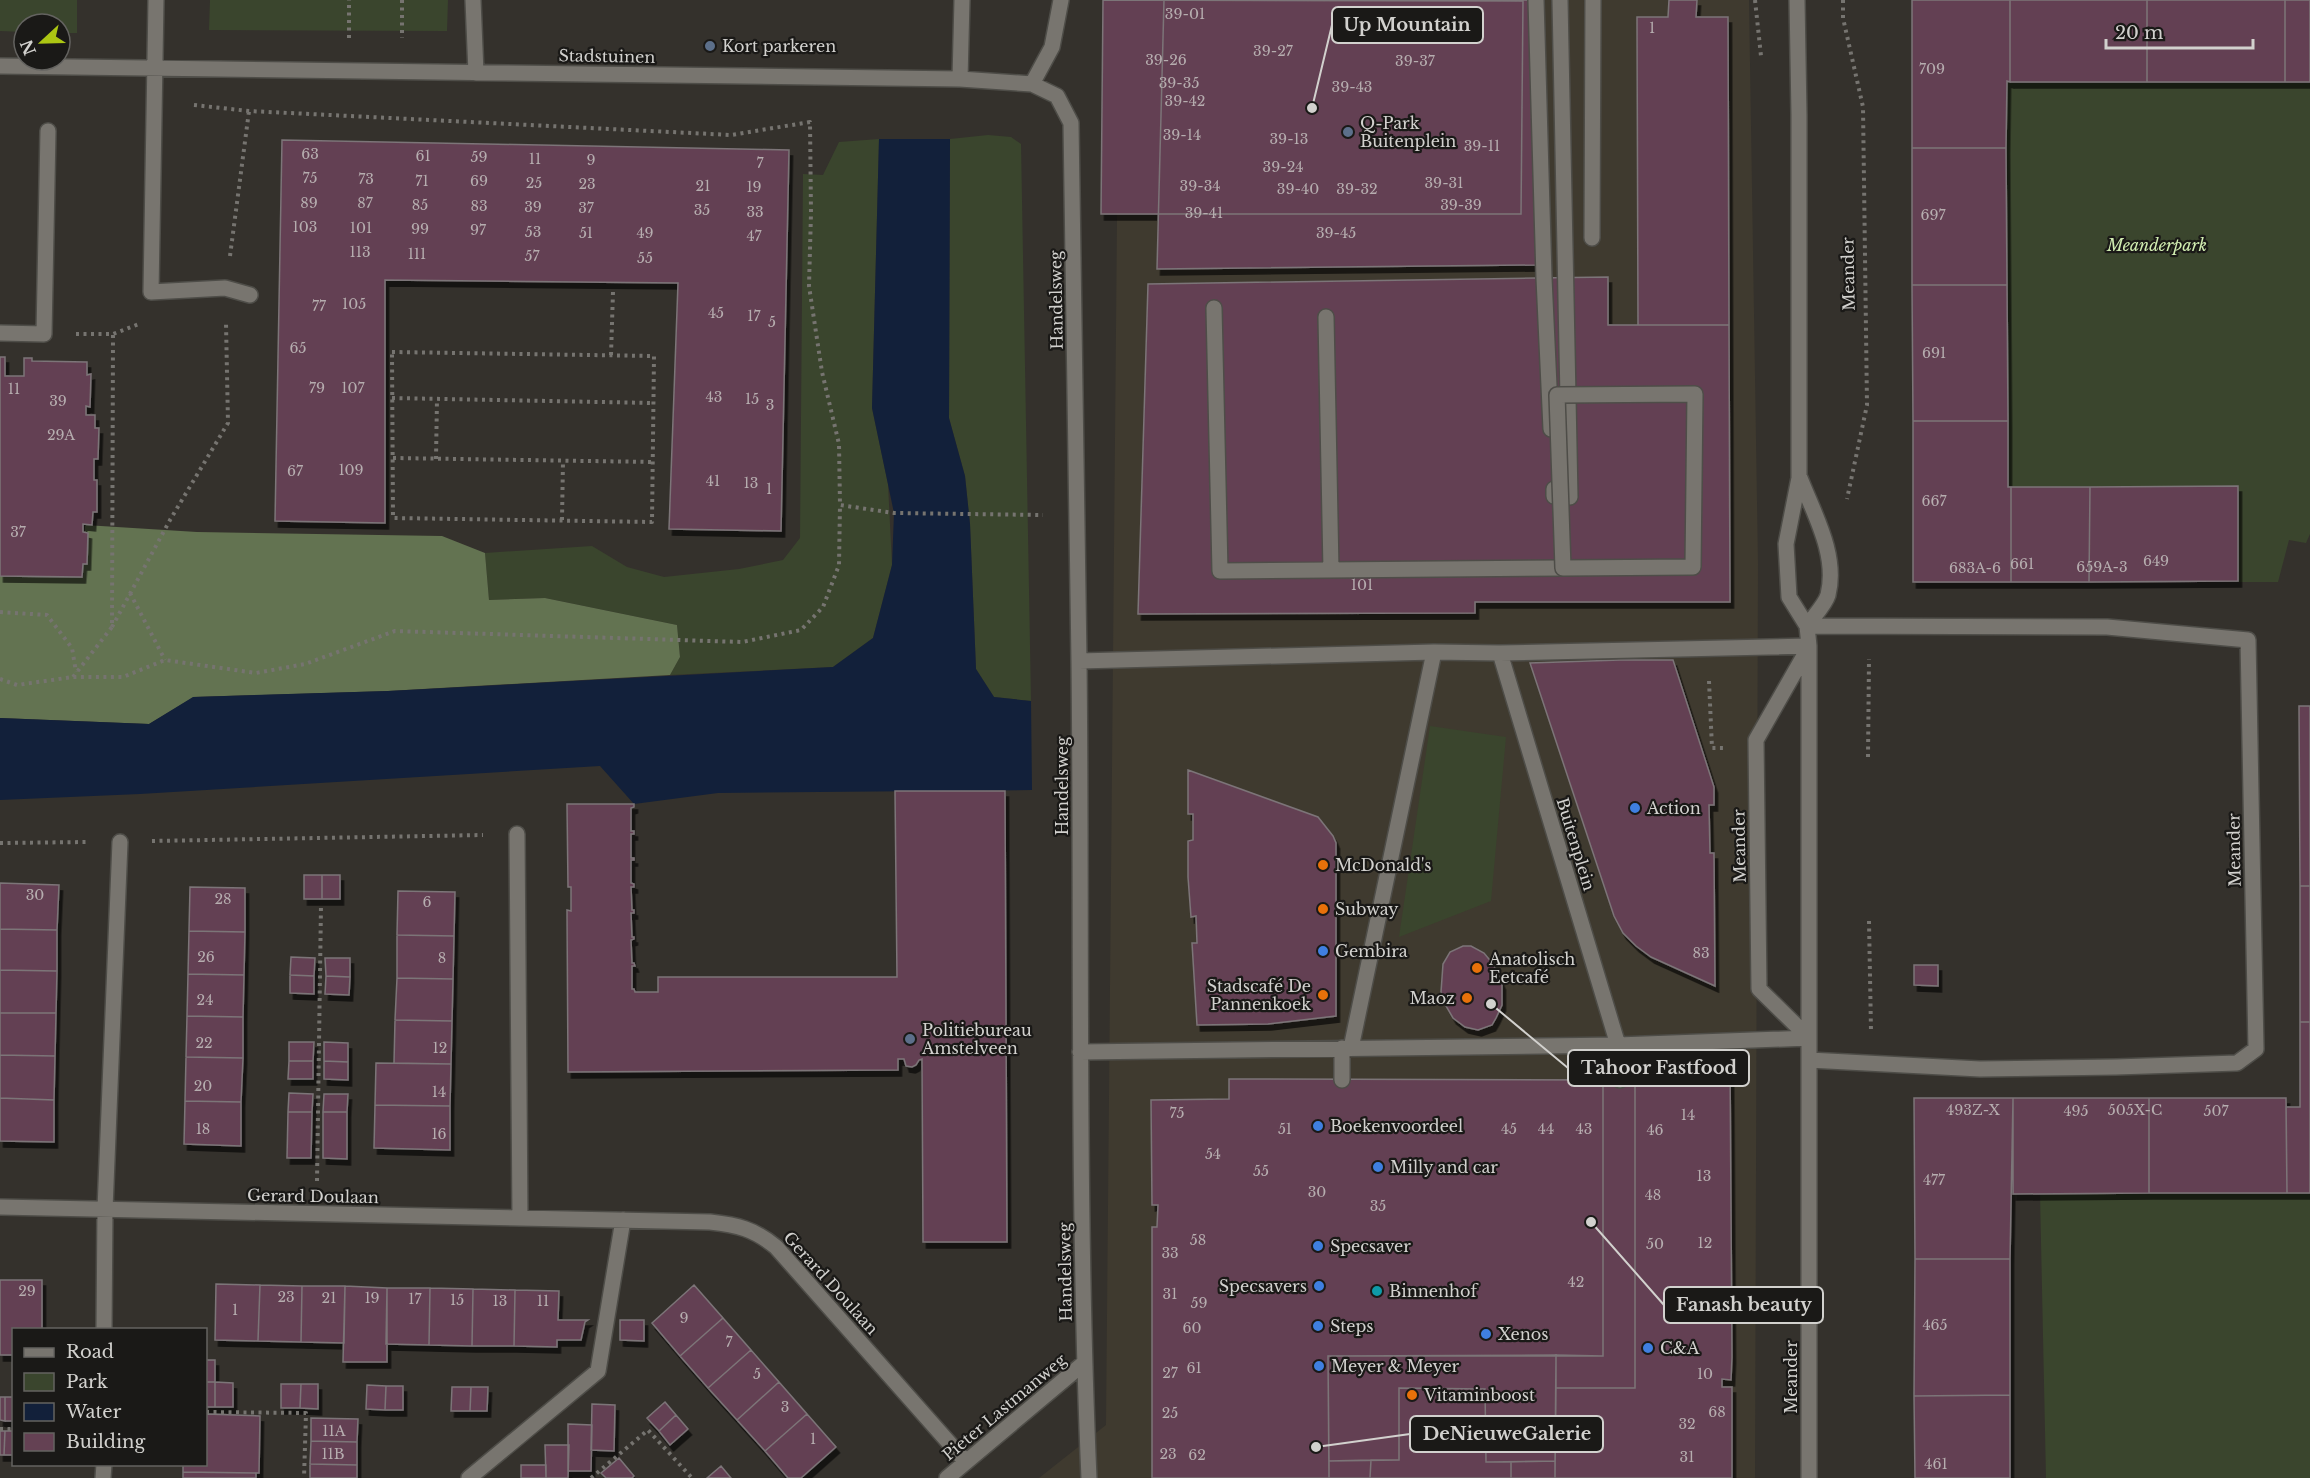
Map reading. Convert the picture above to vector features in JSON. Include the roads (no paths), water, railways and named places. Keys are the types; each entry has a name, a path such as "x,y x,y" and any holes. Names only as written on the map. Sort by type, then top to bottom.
{"street":[{"path":"156,0 151,292 225,288 250,295"},
{"path":"473,0 476,73"},
{"path":"960,79 962,0"},
{"path":"1032,84 1052,47 1061,0"},
{"path":"1536,0 1544,278 1554,495 1570,496 1560,0"},
{"path":"1592,238 1593,0"},
{"name":"Meander","path":"1797,0 1800,478 1785,544 1789,597 1807,626 1809,646 1809,1478"},
{"name":"Stadstuinen","path":"0,66 960,79 1032,84 1057,96"},
{"name":"Handelsweg","path":"1057,96 1071,123 1079,661 1084,1363 1089,1478"},
{"path":"0,333 44,334 48,131"},
{"path":"1550,197 1563,568"},
{"path":"1215,308 1220,571 1693,567 1695,394 1557,395"},
{"path":"1326,317 1331,570"},
{"name":"Meander","path":"1800,478 1826,542 1829,569 1828,596 1807,626"},
{"name":"Meander","path":"1807,626 2107,627 2248,640 2256,1049 2237,1063 2226,1064 1980,1069 1809,1060"},
{"path":"1079,661 1809,646"},
{"name":"Meander","path":"1809,646 1756,740 1759,988 1809,1038"},
{"path":"1342,1080 1347,1048 1434,652"},
{"name":"Buitenplein","path":"1500,653 1618,1045 1620,1080"},
{"path":"517,834 520,1218"},
{"path":"104,1328 105,1209 120,842"},
{"path":"1080,1052 1618,1045 1809,1038"},
{"name":"Gerard Doulaan","path":"0,1207 623,1220 727,1224 746,1227 762,1235 777,1247 966,1462"},
{"path":"469,1478 598,1371 623,1220"},
{"name":"Pieter Lastmanweg","path":"948,1478 1084,1363"}],"water":[{"path":"879,139 950,139 949,418 965,476 970,524 976,669 994,697 1031,701 1032,790 718,793 634,804 600,766 140,794 0,800 0,718 149,724 193,697 388,691 833,667 873,638 892,565 894,513 872,408"}],"place":[{"name":"Kort parkeren","path":"710,46"},
{"name":"Up Mountain","path":"1312,108"},
{"name":"Q-Park Buitenplein","path":"1348,132"},
{"name":"Action","path":"1635,808"},
{"name":"McDonald's","path":"1323,865"},
{"name":"Subway","path":"1323,909"},
{"name":"Gembira","path":"1323,951"},
{"name":"Anatolisch Eetcafé","path":"1477,968"},
{"name":"Stadscafé De Pannenkoek","path":"1323,995"},
{"name":"Maoz","path":"1467,998"},
{"name":"Tahoor Fastfood","path":"1491,1004"},
{"name":"Politiebureau Amstelveen","path":"910,1039"},
{"name":"Boekenvoordeel","path":"1318,1126"},
{"name":"Milly and car","path":"1378,1167"},
{"name":"Fanash beauty","path":"1591,1222"},
{"name":"Specsaver","path":"1318,1246"},
{"name":"Specsavers","path":"1319,1286"},
{"name":"Binnenhof","path":"1377,1291"},
{"name":"Steps","path":"1318,1326"},
{"name":"Xenos","path":"1486,1334"},
{"name":"C&A","path":"1648,1348"},
{"name":"Meyer & Meyer","path":"1319,1366"},
{"name":"Vitaminboost","path":"1412,1395"},
{"name":"DeNieuweGalerie","path":"1316,1447"}],"park label":[{"name":"Meanderpark","path":"2157,245"}]}
